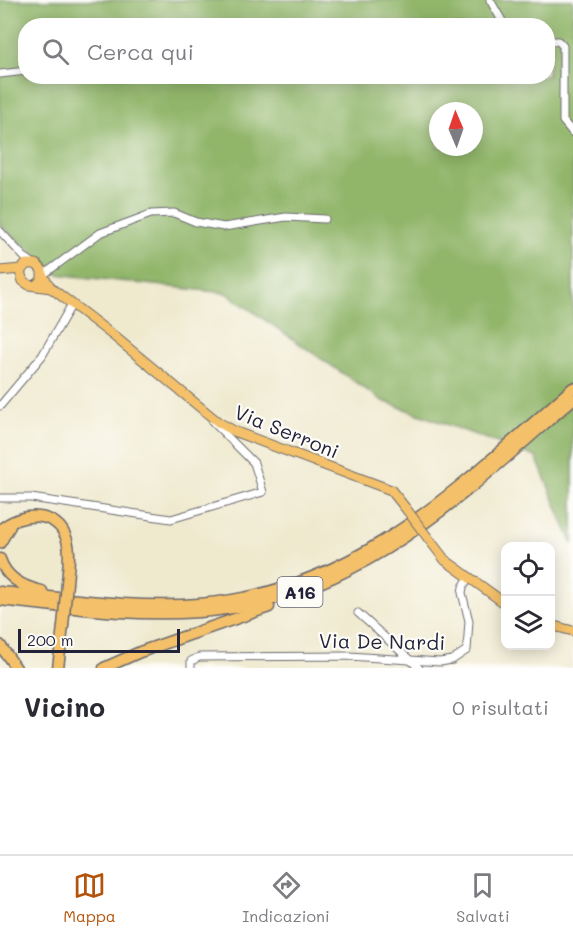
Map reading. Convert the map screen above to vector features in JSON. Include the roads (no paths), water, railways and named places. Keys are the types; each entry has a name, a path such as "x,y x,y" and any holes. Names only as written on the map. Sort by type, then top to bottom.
{"highway":[{"name":"A16","path":"0,600 156,613 235,608 282,598 348,572 386,551 428,522 545,418 573,388"},
{"name":"A16","path":"0,592 133,604 198,604 279,590 322,575 362,555 424,515 545,418 573,399"},
{"path":"0,530 17,519 41,516 61,528 69,546 58,668"},
{"path":"0,543 4,533 17,519"},
{"path":"104,668 134,654 306,594 350,576 388,555 428,522"},
{"path":"0,559 14,580 40,591 198,604"},
{"path":"0,645 16,668"}],"main road":[{"path":"22,268 42,270 36,285"},
{"name":"Via Serroni","path":"4,271 22,268 25,284 51,288 195,403 218,425 391,490 445,560 501,600"},
{"name":"Via Serroni","path":"42,270 51,288"},
{"path":"555,626 573,631"}],"street":[{"path":"490,0 500,18"},
{"path":"555,41 563,46 563,121 573,133"},
{"path":"0,74 18,72"},
{"path":"42,270 100,233 151,214 174,213 202,223 224,227 286,217 325,219"},
{"path":"0,231 22,268"},
{"path":"0,406 42,356 72,304"},
{"path":"0,498 30,498 171,519 263,492 254,463 218,425"},
{"name":"Via De Nardi","path":"191,668 191,661 199,657 349,656 408,661 452,660 467,650 469,621 462,593 469,577"},
{"path":"358,613 407,655 408,661 419,668"}]}
